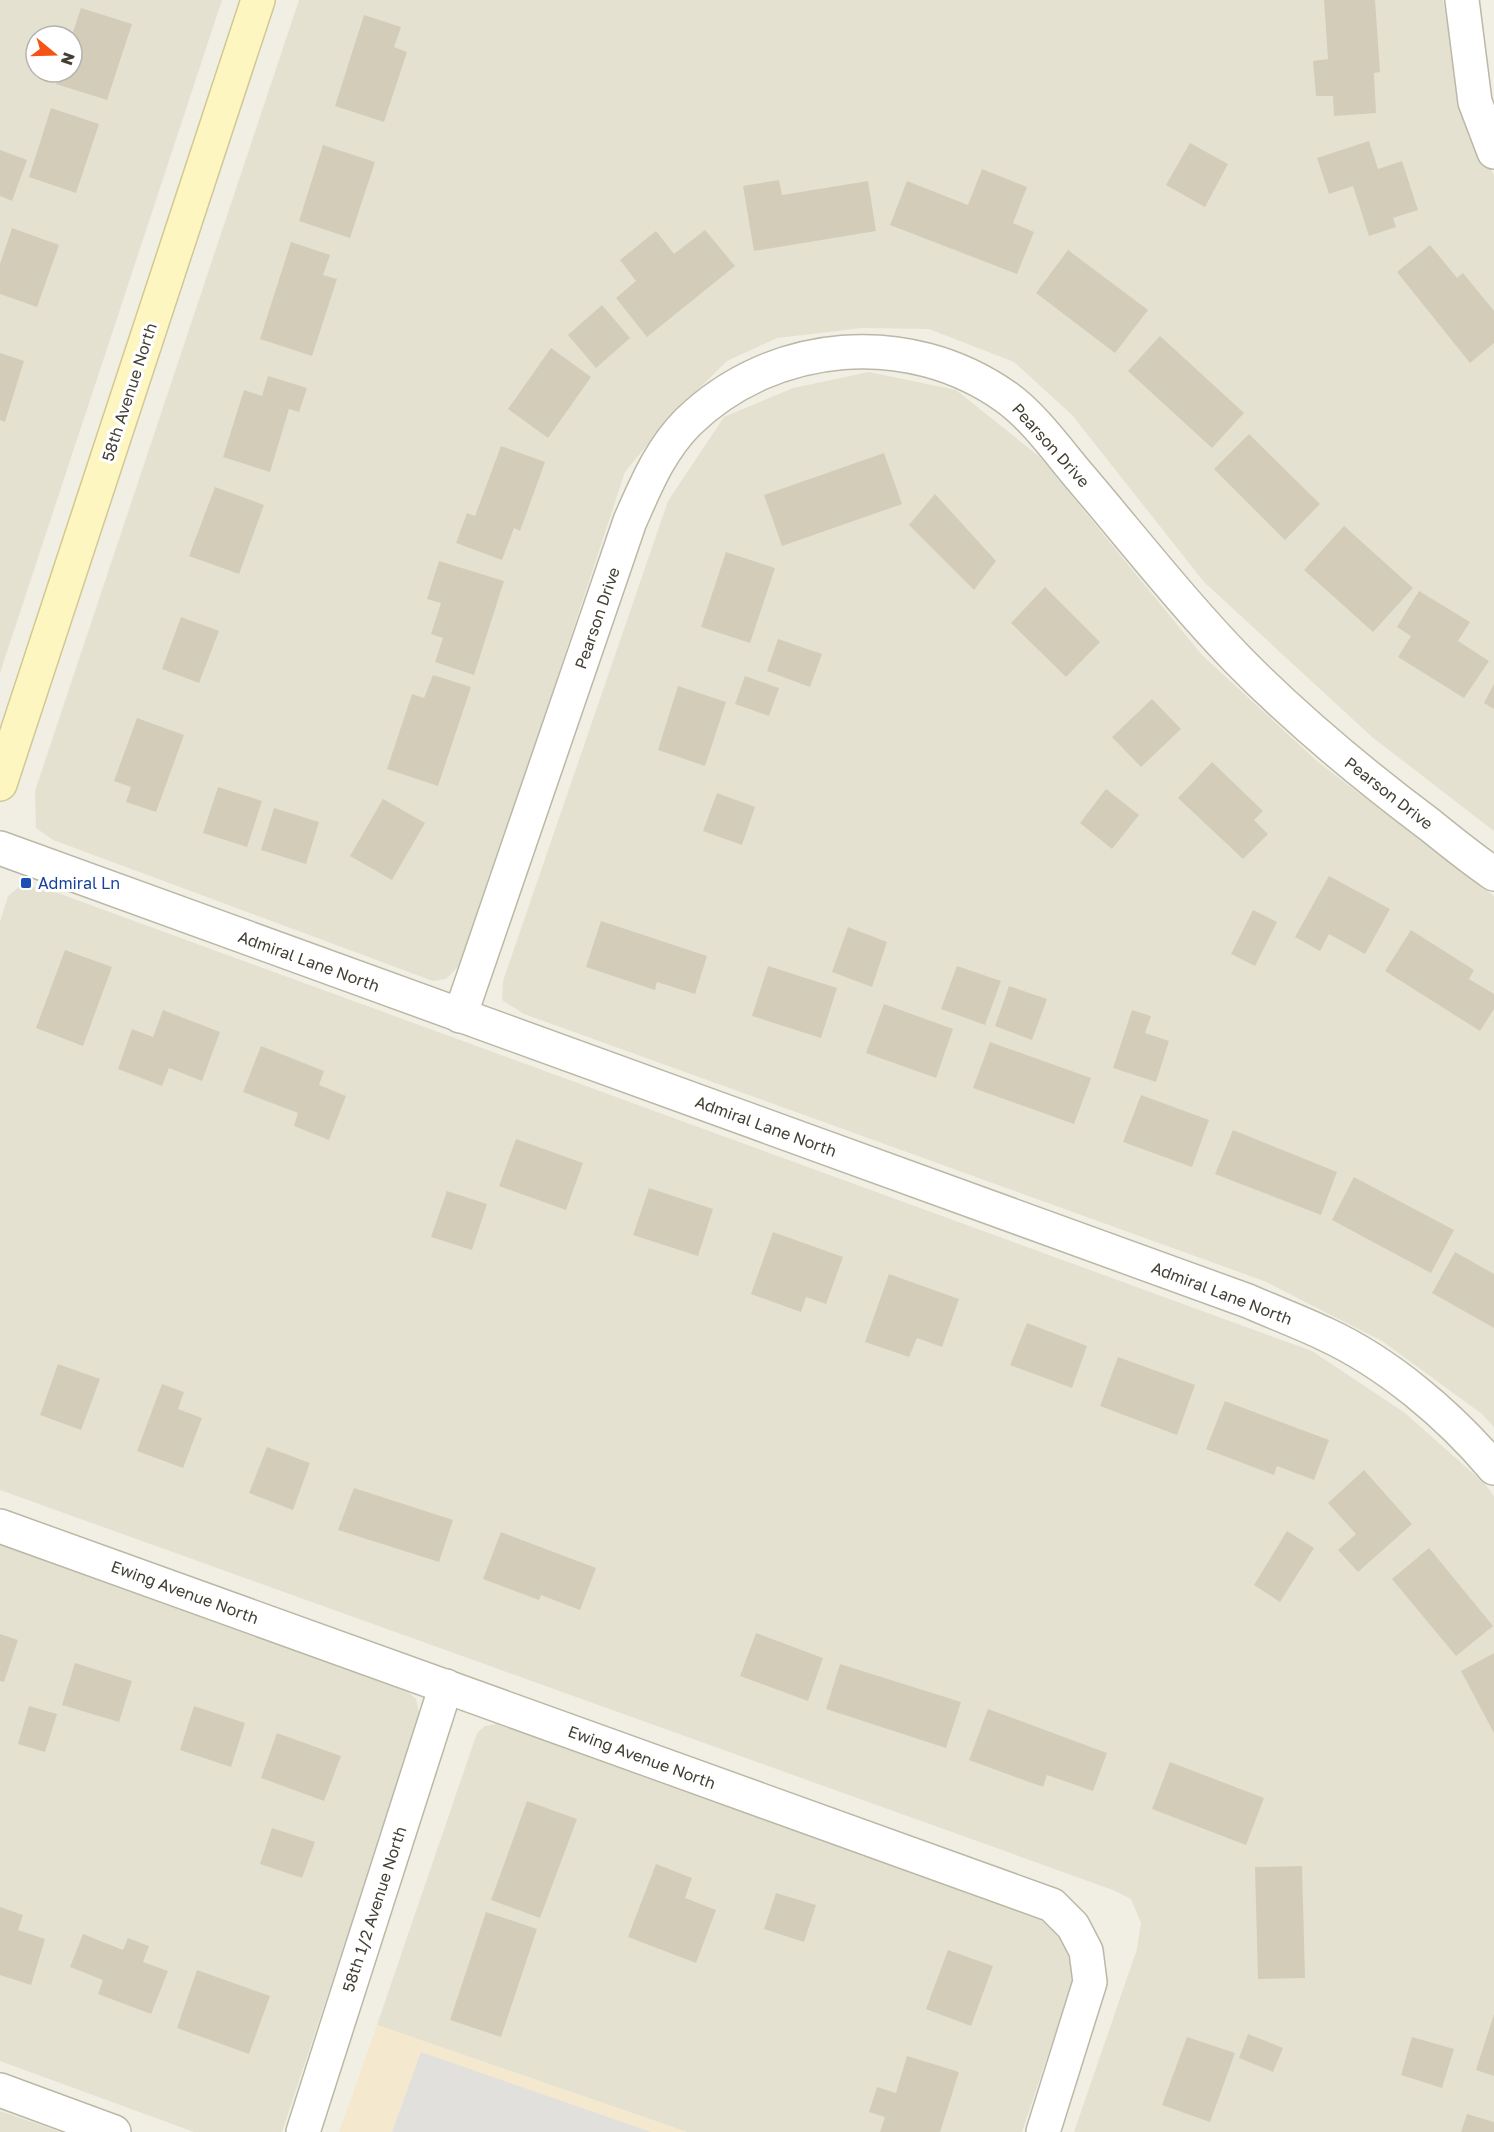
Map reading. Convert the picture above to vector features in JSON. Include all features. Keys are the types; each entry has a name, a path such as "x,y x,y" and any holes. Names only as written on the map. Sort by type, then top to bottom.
{"main road":[{"name":"58th Avenue North","path":"0,784 258,0"}],"street":[{"path":"1462,0 1474,102 1494,152"},
{"name":"Pearson Drive","path":"460,1016 630,521 653,468 688,422 733,387 785,362 842,350 900,354 954,369 1006,397 1047,438 1238,659 1358,771 1494,874"},
{"name":"Admiral Lane North","path":"0,848 1237,1297 1327,1335 1402,1381 1468,1437 1494,1468"},
{"name":"Ewing Avenue North","path":"0,1526 1052,1905 1073,1926 1086,1951 1089,1982 1043,2132"},
{"name":"58th 1/2 Avenue North","path":"303,2132 446,1686"},
{"path":"0,2090 114,2132"}],"shaded area":[{"path":"0,0 222,0 0,673"},
{"path":"299,0 1443,0 1468,136 1494,175 1494,831 1372,737 1204,582 1072,415 1014,362 929,329 862,328 777,338 727,361 669,418 625,472 464,961 446,979 433,981 53,840 36,828 35,791"},
{"path":"869,372 956,390 1041,458 1202,655 1318,762 1494,896 1494,1427 1482,1414 1382,1341 1264,1281 524,1014 502,1000 503,981 668,501 724,417 793,388"},
{"path":"20,886 44,888 1312,1351 1405,1413 1485,1484 1494,1496 1494,2132 1074,2132 1137,1949 1141,1923 1131,1899 1113,1890 0,1490 0,922 8,896"},
{"path":"0,1543 404,1688 416,1699 420,1717 282,2132 194,2132 0,2061"},
{"path":"497,1724 1053,1925 1074,1955 1073,1980 1022,2132 687,2132 377,2025 477,1733 485,1726"},
{"path":"377,2025 687,2132 339,2132"},
{"path":"421,2052 651,2132 392,2132"},
{"path":"0,2111 61,2132 0,2132"}],"building":[{"path":"1324,0 1375,0 1380,72 1374,73 1376,113 1334,116 1333,96 1316,96 1313,61 1328,59"},
{"path":"81,8 132,24 107,100 56,84 84,84 84,24 76,24"},
{"path":"364,15 401,27 394,47 407,52 384,122 335,106"},
{"path":"51,108 99,124 76,193 29,177"},
{"path":"1369,141 1378,169 1402,161 1418,210 1393,218 1396,227 1369,236 1353,186 1329,194 1317,158"},
{"path":"1190,143 1228,164 1205,207 1166,185"},
{"path":"323,145 375,162 350,238 299,221"},
{"path":"0,150 27,160 12,201 0,196"},
{"path":"982,169 1027,187 1013,223 1034,232 1017,274 890,225 907,181 968,205"},
{"path":"779,180 782,195 868,181 876,231 754,251 743,186"},
{"path":"12,228 59,245 37,307 0,294 0,264"},
{"path":"705,230 735,266 647,337 616,298 636,281 620,260 656,231 674,254"},
{"path":"291,242 330,255 323,275 337,279 312,356 260,339"},
{"path":"1430,245 1457,278 1463,273 1494,311 1494,343 1470,363 1397,272"},
{"path":"1068,250 1148,310 1115,353 1036,293"},
{"path":"602,305 630,338 596,368 568,335"},
{"path":"1160,336 1244,413 1212,448 1128,371"},
{"path":"551,348 591,377 548,438 508,409"},
{"path":"0,353 24,361 5,422 0,420"},
{"path":"268,376 307,388 299,412 289,409 270,472 223,457 244,390 262,396"},
{"path":"1249,434 1320,504 1285,540 1214,469"},
{"path":"501,446 545,462 520,531 514,528 502,560 456,543 467,513 475,516"},
{"path":"884,453 902,504 782,546 764,495"},
{"path":"215,487 264,505 239,574 189,556"},
{"path":"935,494 996,561 974,590 909,525"},
{"path":"1344,526 1413,588 1373,632 1304,570"},
{"path":"726,552 775,568 750,643 701,627"},
{"path":"439,561 504,581 474,675 435,662 443,638 431,634 441,603 427,599"},
{"path":"1045,587 1100,642 1066,677 1011,623"},
{"path":"1419,591 1470,622 1458,641 1489,661 1464,698 1398,657 1411,636 1397,627"},
{"path":"181,617 219,631 199,683 162,669"},
{"path":"778,639 822,654 810,687 767,671"},
{"path":"433,675 471,687 438,786 387,769 412,694 424,698"},
{"path":"745,676 779,688 769,716 735,704"},
{"path":"1494,684 1494,709 1484,703"},
{"path":"678,686 726,702 705,766 658,750"},
{"path":"1152,699 1181,729 1141,767 1112,737"},
{"path":"137,718 184,735 156,812 126,802 131,787 114,781"},
{"path":"1212,762 1263,811 1254,820 1268,834 1243,859 1178,798"},
{"path":"218,787 262,801 247,847 203,833"},
{"path":"1106,789 1139,815 1112,849 1080,823"},
{"path":"717,793 755,807 742,845 703,831"},
{"path":"383,799 425,823 392,880 350,856"},
{"path":"274,808 319,822 306,864 261,850"},
{"path":"1329,876 1390,909 1365,954 1329,934 1320,951 1295,937"},
{"path":"1253,910 1277,922 1255,966 1231,954"},
{"path":"601,921 707,956 695,994 657,982 655,990 586,967"},
{"path":"848,927 887,942 872,987 832,972"},
{"path":"1411,930 1474,970 1469,979 1494,994 1494,1009 1480,1031 1385,971"},
{"path":"65,950 112,967 83,1046 36,1028"},
{"path":"768,966 837,988 821,1038 752,1016"},
{"path":"957,966 1001,981 985,1025 941,1009"},
{"path":"1009,986 1047,999 1032,1040 995,1026"},
{"path":"884,1004 953,1029 936,1078 866,1053"},
{"path":"163,1010 220,1032 202,1081 169,1068 162,1086 118,1069 132,1029 153,1037"},
{"path":"1132,1010 1151,1016 1145,1033 1169,1041 1156,1082 1113,1068"},
{"path":"990,1042 1091,1078 1074,1124 973,1088"},
{"path":"261,1046 324,1071 319,1085 346,1096 329,1140 294,1126 298,1113 243,1092"},
{"path":"1141,1095 1209,1120 1192,1167 1123,1142"},
{"path":"1233,1130 1337,1172 1321,1215 1215,1174"},
{"path":"516,1139 583,1163 566,1210 499,1186"},
{"path":"1354,1177 1454,1230 1431,1273 1332,1220"},
{"path":"649,1188 713,1209 698,1256 633,1235"},
{"path":"447,1191 487,1204 472,1250 431,1237"},
{"path":"773,1232 843,1257 826,1304 806,1297 801,1312 751,1294"},
{"path":"1455,1252 1494,1274 1494,1328 1432,1293"},
{"path":"889,1274 959,1299 942,1347 917,1338 909,1357 865,1342"},
{"path":"1027,1323 1087,1346 1072,1388 1010,1365"},
{"path":"1118,1357 1195,1385 1177,1435 1100,1406"},
{"path":"58,1364 100,1379 81,1430 40,1415"},
{"path":"162,1384 184,1392 178,1409 202,1418 183,1468 137,1451"},
{"path":"1225,1401 1329,1440 1314,1480 1277,1466 1274,1475 1206,1449"},
{"path":"267,1447 310,1463 293,1510 249,1493"},
{"path":"1364,1470 1412,1524 1358,1572 1338,1550 1356,1534 1328,1503"},
{"path":"354,1488 453,1520 439,1562 338,1530"},
{"path":"1287,1531 1314,1548 1280,1602 1254,1585"},
{"path":"501,1532 596,1568 580,1610 541,1595 539,1600 483,1579"},
{"path":"1429,1548 1493,1626 1456,1656 1392,1579"},
{"path":"756,1633 823,1658 808,1701 740,1676"},
{"path":"0,1634 18,1640 4,1682 0,1681"},
{"path":"1494,1653 1494,1733 1461,1671"},
{"path":"75,1663 132,1681 119,1722 62,1705"},
{"path":"840,1664 961,1702 946,1748 826,1709"},
{"path":"29,1706 57,1714 45,1752 18,1744"},
{"path":"194,1706 245,1723 231,1767 180,1750"},
{"path":"988,1709 1107,1753 1093,1791 1047,1775 1043,1787 969,1760"},
{"path":"277,1733 341,1756 324,1801 261,1778"},
{"path":"1170,1762 1264,1798 1246,1845 1152,1809"},
{"path":"527,1801 577,1819 540,1918 491,1900"},
{"path":"272,1828 315,1842 302,1878 260,1864"},
{"path":"656,1864 692,1878 685,1898 716,1910 696,1963 628,1937"},
{"path":"1302,1866 1305,1978 1258,1979 1255,1867"},
{"path":"776,1893 816,1905 804,1942 764,1929"},
{"path":"0,1907 23,1915 18,1930 45,1939 31,1985 0,1975"},
{"path":"486,1912 537,1929 501,2037 450,2020"},
{"path":"83,1934 123,1950 128,1938 149,1946 143,1962 168,1971 151,2014 98,1994 103,1980 70,1967"},
{"path":"948,1950 993,1966 971,2026 926,2009"},
{"path":"197,1970 270,1996 249,2054 177,2028"},
{"path":"1494,2014 1494,2076 1476,2070"},
{"path":"1248,2034 1283,2048 1273,2072 1239,2058"},
{"path":"1187,2037 1235,2053 1210,2122 1162,2105"},
{"path":"1412,2037 1454,2049 1442,2088 1401,2075"},
{"path":"907,2056 959,2072 940,2132 880,2132 885,2117 869,2112 877,2087 896,2093"},
{"path":"1467,2114 1494,2122 1494,2132 1461,2132"}],"place":[{"name":"Admiral Ln","path":"26,883"}]}
